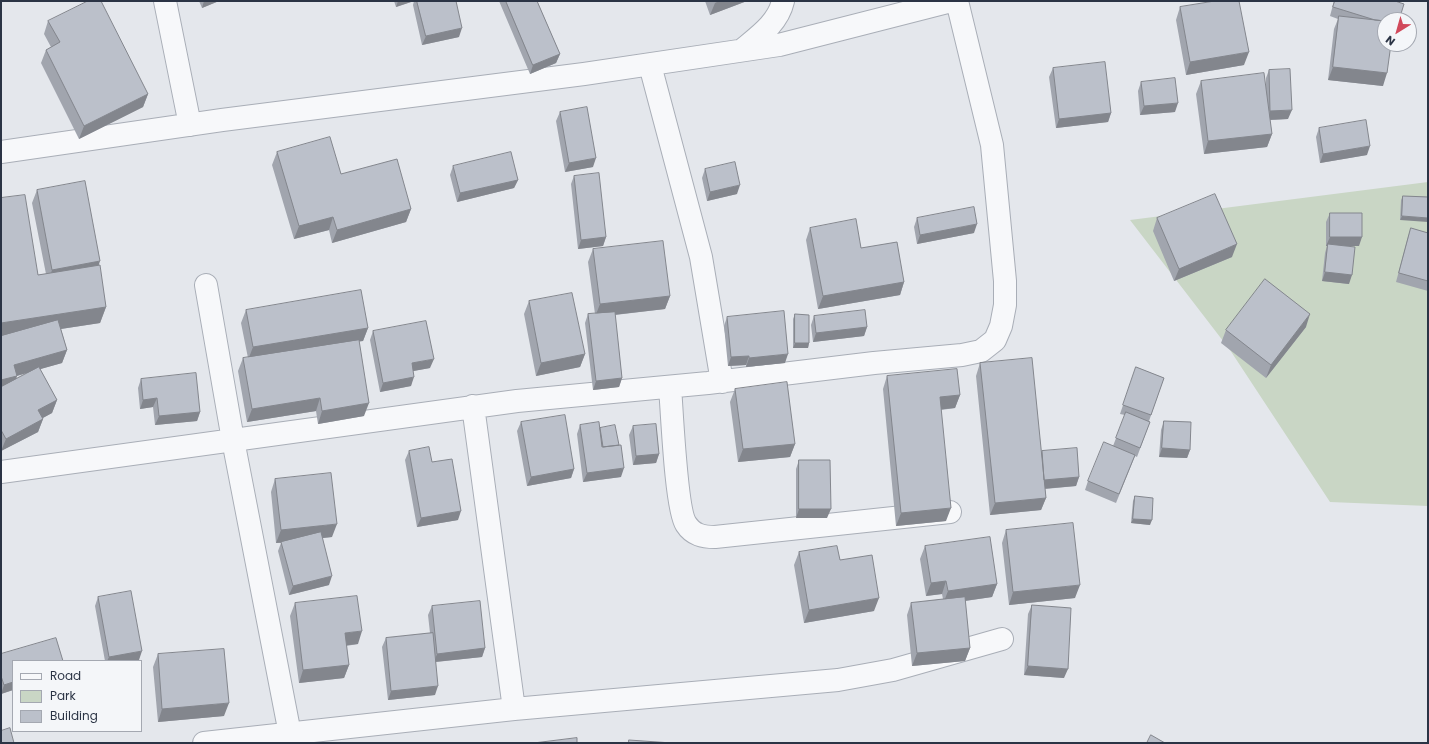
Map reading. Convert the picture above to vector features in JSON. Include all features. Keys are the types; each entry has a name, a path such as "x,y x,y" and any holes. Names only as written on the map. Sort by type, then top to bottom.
{"street":[{"path":"165,1 190,125"},
{"path":"742,50 772,22 781,9 783,1"},
{"path":"1,152 190,125 650,65 779,45 951,1"},
{"path":"1,472 473,406 722,382 874,363 962,355 981,351 995,340 1001,326 1005,305 1005,281 992,145 957,1"},
{"path":"650,65 701,258 722,382"},
{"path":"206,285 233,440 290,734"},
{"path":"670,387 680,501 686,524 700,536 715,537 950,512"},
{"path":"473,406 514,709"},
{"path":"204,743 514,709 838,680 893,670 1002,639"}],"green space":[{"path":"1428,182 1428,506 1330,502 1230,350 1130,220"}],"building":[{"path":"88,1 101,1 148,94 84,126 46,50 60,42 48,21"},
{"path":"417,1 456,1 462,28 426,36"},
{"path":"506,1 537,1 560,54 533,65"},
{"path":"1215,1 1239,1 1249,52 1190,62 1180,7"},
{"path":"1335,1 1395,1 1404,4 1402,12 1377,12 1377,20 1333,7"},
{"path":"1339,16 1377,20 1377,52 1390,52 1387,73 1333,67"},
{"path":"1105,62 1111,113 1059,119 1053,68"},
{"path":"1290,69 1292,110 1270,111 1269,70"},
{"path":"1264,73 1272,134 1208,141 1201,81"},
{"path":"1175,78 1178,103 1144,106 1141,82"},
{"path":"587,107 596,158 569,163 560,112"},
{"path":"1366,120 1370,146 1323,154 1319,128"},
{"path":"330,137 341,174 397,159 411,209 337,230 333,217 299,226 277,152"},
{"path":"511,152 518,180 460,193 453,166"},
{"path":"735,162 740,185 710,192 705,169"},
{"path":"599,173 606,237 581,240 574,176"},
{"path":"85,181 100,261 52,270 37,190"},
{"path":"1215,194 1237,244 1179,269 1157,218"},
{"path":"25,195 38,275 100,265 106,307 1,323 1,198"},
{"path":"1403,196 1428,197 1428,218 1402,216"},
{"path":"974,207 977,224 920,235 917,218"},
{"path":"1330,213 1362,213 1362,237 1330,237"},
{"path":"856,219 861,248 897,242 904,282 823,296 810,228"},
{"path":"1411,228 1428,233 1428,281 1399,273"},
{"path":"663,241 670,296 600,304 593,249"},
{"path":"1328,244 1355,247 1352,275 1325,272"},
{"path":"1265,279 1310,314 1271,365 1226,330"},
{"path":"361,290 368,328 253,347 246,310"},
{"path":"572,293 585,354 541,363 529,301"},
{"path":"865,310 867,327 816,333 814,316"},
{"path":"784,311 788,354 749,358 749,356 731,357 727,317"},
{"path":"615,312 622,378 596,381 588,314"},
{"path":"795,314 809,315 809,343 795,343"},
{"path":"58,320 67,350 14,365 17,376 1,380 1,336"},
{"path":"426,321 434,359 412,363 414,377 383,383 373,331"},
{"path":"359,340 369,403 322,411 320,398 252,409 243,358"},
{"path":"1032,358 1046,498 995,503 980,363"},
{"path":"39,367 57,400 38,410 43,419 6,439 1,430 1,387"},
{"path":"1136,367 1164,378 1151,415 1123,405"},
{"path":"957,369 960,395 940,397 951,508 901,513 887,376"},
{"path":"196,373 200,412 159,416 157,398 143,400 141,379"},
{"path":"787,382 795,444 743,449 735,389"},
{"path":"1126,412 1150,422 1140,448 1116,438"},
{"path":"565,415 574,469 531,477 521,422"},
{"path":"1164,421 1191,422 1190,450 1162,448"},
{"path":"599,422 602,447 621,445 624,468 587,473 580,425"},
{"path":"656,424 659,454 636,456 633,426"},
{"path":"615,425 619,445 603,447 600,428"},
{"path":"1104,442 1135,455 1119,494 1088,481"},
{"path":"429,447 432,462 452,459 461,511 421,518 409,451"},
{"path":"1077,448 1079,477 1044,480 1042,451"},
{"path":"799,460 830,460 831,509 799,509"},
{"path":"331,473 337,524 281,530 275,479"},
{"path":"1135,496 1153,498 1152,520 1133,519"},
{"path":"1073,523 1080,585 1013,592 1006,530"},
{"path":"321,532 332,576 293,586 281,542"},
{"path":"990,537 997,584 948,591 946,581 931,583 925,546"},
{"path":"837,546 840,560 872,555 879,598 809,610 799,552"},
{"path":"131,591 142,651 109,657 98,597"},
{"path":"357,596 362,631 345,633 349,665 303,670 295,603"},
{"path":"965,597 970,648 917,653 911,603"},
{"path":"480,601 485,648 437,654 432,606"},
{"path":"1032,605 1071,608 1068,669 1028,666"},
{"path":"433,633 438,686 391,691 386,638"},
{"path":"56,638 63,660 12,660 12,682 4,685 1,676 1,654"},
{"path":"224,649 229,703 162,709 158,654"},
{"path":"10,728 14,743 1,743 1,731"},
{"path":"1151,735 1165,743 1147,743"},
{"path":"577,738 577,743 534,743"},
{"path":"629,740 672,743 629,743"}]}
